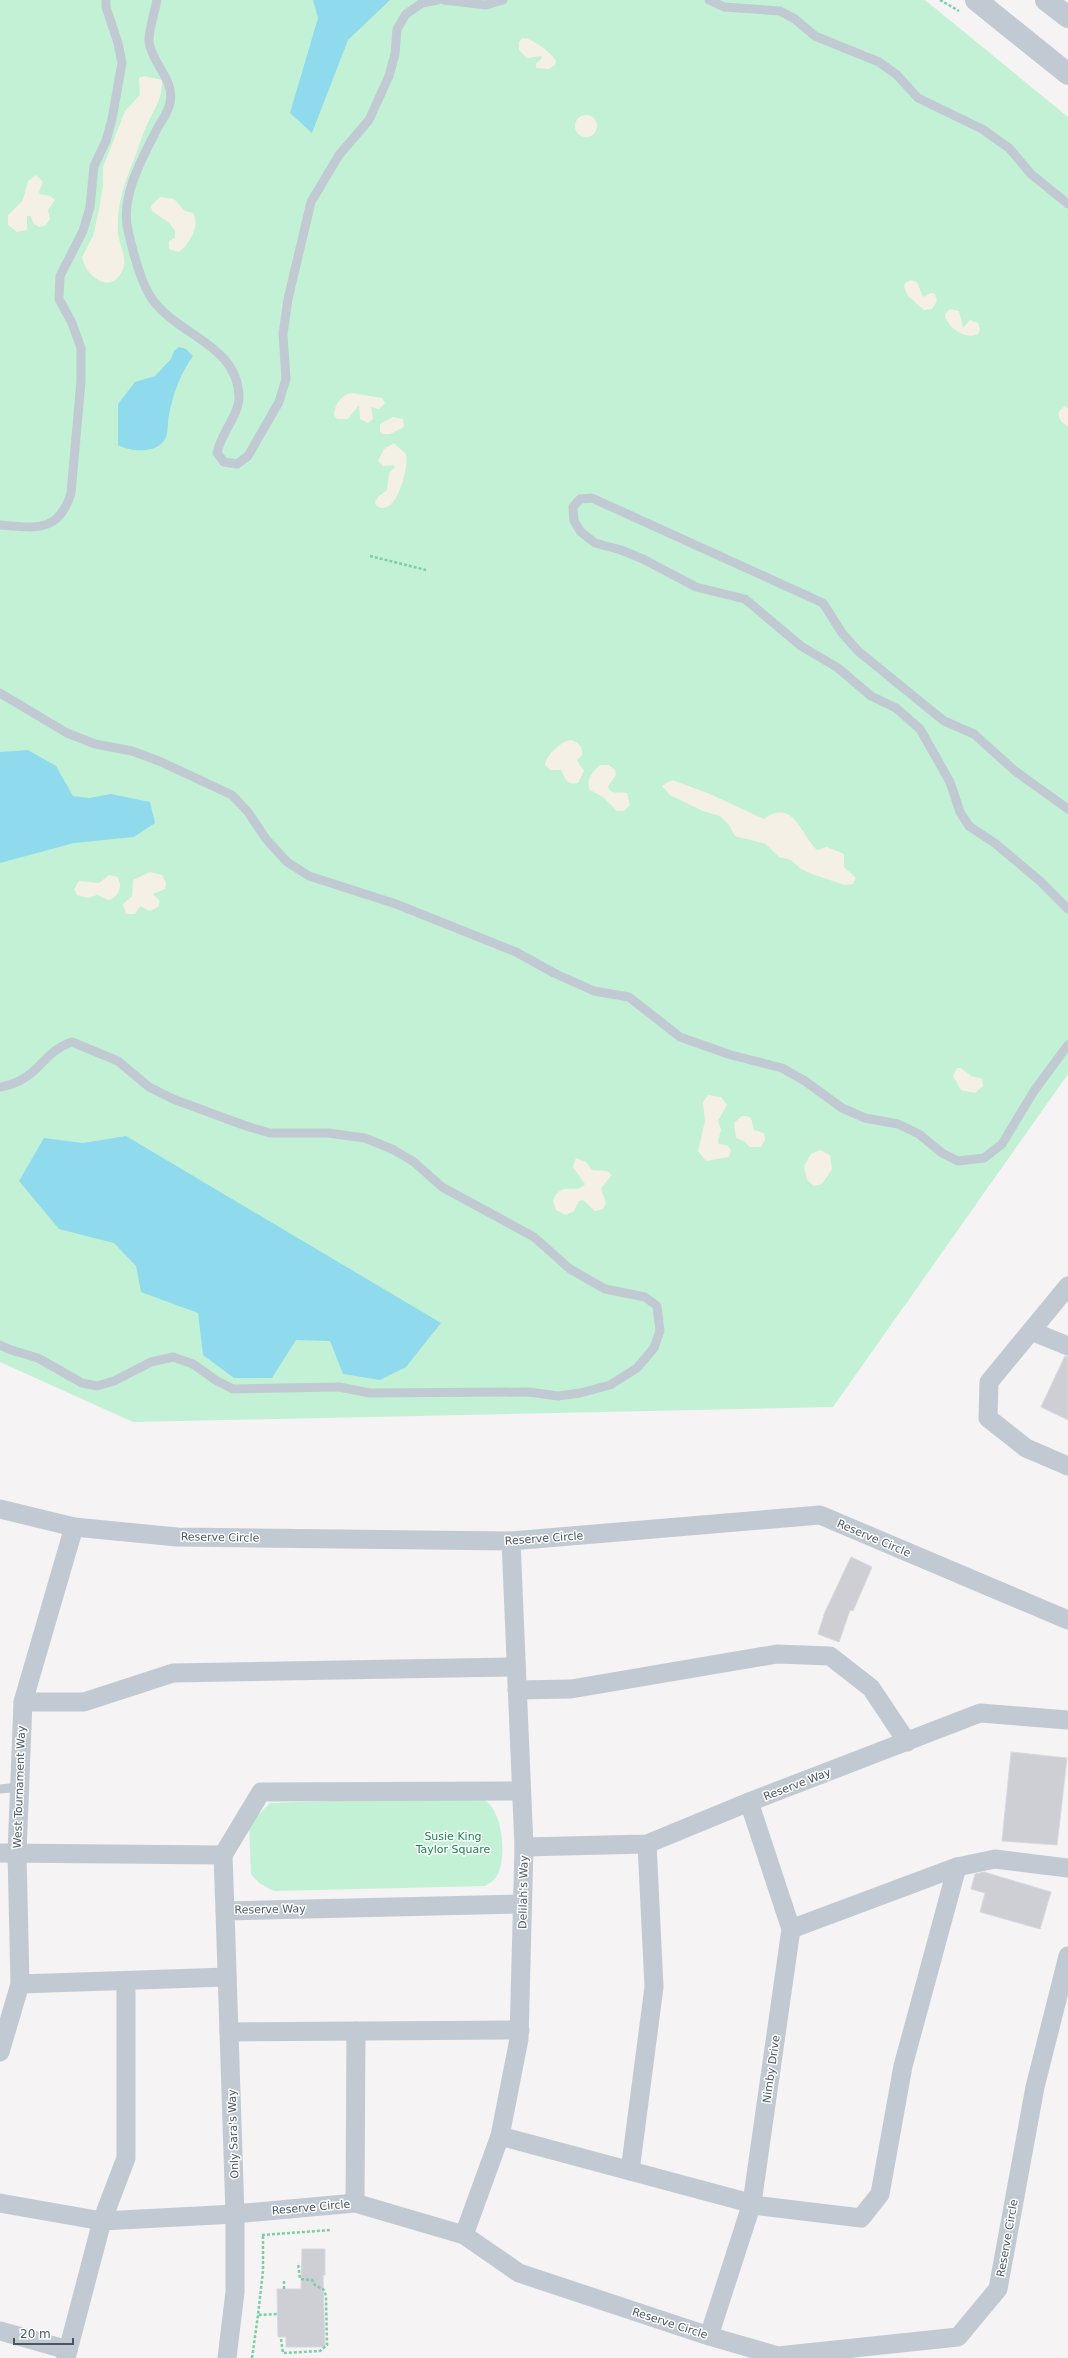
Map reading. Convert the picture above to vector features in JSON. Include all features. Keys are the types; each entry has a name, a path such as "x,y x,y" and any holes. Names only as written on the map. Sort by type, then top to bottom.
{"street":[{"path":"976,0 1068,74"},
{"path":"1046,0 1068,17"},
{"path":"1068,1286 989,1382 988,1418 1026,1448 1068,1466"},
{"path":"1030,1331 1068,1346"},
{"name":"Reserve Circle","path":"0,1509 74,1527 177,1537 511,1541 820,1515 1068,1620"},
{"name":"West Tournament Way","path":"0,2052 20,1984 8,1853 19,1787 23,1702 74,1527"},
{"name":"Delilah's Way","path":"464,2235 500,2136 520,2030 524,1847 511,1541"},
{"path":"517,1690 571,1689 777,1654 830,1656 871,1688 907,1742"},
{"path":"23,1702 84,1702 173,1673 516,1667"},
{"name":"Reserve Way","path":"524,1847 647,1844 749,1802 980,1713 1068,1720"},
{"path":"8,1853 223,1855 261,1792 521,1791"},
{"name":"Nimby Drive","path":"709,2336 752,2203 791,1929 749,1802"},
{"path":"630,2171 654,1987 647,1844"},
{"name":"Reserve Way","path":"223,1855 225,1910 522,1904"},
{"path":"791,1929 957,1867 995,1859 1068,1868"},
{"path":"500,2136 752,2203 861,2218 880,2194 902,2066 957,1867"},
{"name":"Only Sara's Way","path":"225,1910 235,2214 235,2292 227,2358"},
{"name":"Reserve Circle","path":"0,2204 102,2221 235,2214 356,2203 464,2235 518,2273 709,2336 778,2356 958,2338 998,2289 1035,2086 1068,1956"},
{"path":"20,1984 227,1977"},
{"path":"0,2331 67,2354 102,2221 126,2158 126,1980"},
{"path":"229,2032 520,2030"},
{"path":"356,2031 356,2203"}],"lane":[{"path":"0,525 33,528 54,522 66,510 71,493 81,381 81,348 72,323 59,299 60,276 83,231 90,207 94,166 106,141 112,119 122,63 118,43 106,7 106,0"},
{"path":"157,0 149,41 156,60 170,84 170,104 136,175 127,206 128,229 148,294 159,307 178,324 229,362 237,378 239,399 231,420 220,439 217,453 224,462 237,464 248,456 279,402 286,379 283,334 288,299 311,202 339,154 369,120 389,76 395,54 397,29 406,14 422,3 438,0"},
{"path":"444,0 486,5 503,0"},
{"path":"709,0 724,7 780,11 795,20 815,36 879,62 897,75 918,98 982,129 1008,148 1031,174 1068,204"},
{"path":"1068,809 1015,771 974,734 944,721 858,650 842,633 823,603 592,498 580,499 573,507 574,521 581,532 595,543 621,550 643,559 696,587 745,599 801,646 838,668 871,696 896,708 920,729 950,782 960,812 969,826 996,844 1041,882 1068,909"},
{"path":"0,693 67,733 95,744 132,751 159,760 232,795 248,812 266,839 287,862 308,876 396,904 516,952 554,973 594,992 628,997 680,1037 731,1055 782,1068 805,1081 842,1108 865,1118 898,1124 920,1134 942,1153 958,1161 984,1158 1002,1144 1034,1091 1068,1045"},
{"path":"0,1087 13,1085 32,1074 59,1046 72,1042 118,1061 149,1087 173,1099 246,1126 270,1133 328,1133 365,1138 394,1150 414,1162 442,1187 534,1237 570,1269 605,1289 645,1297 657,1306 660,1331 654,1348 638,1368 610,1385 580,1393 558,1396 529,1392 370,1393 339,1387 233,1389 217,1381 193,1364 173,1357 151,1362 114,1381 97,1386 82,1383 38,1358 0,1345"},
{"path":"0,1789 19,1787"}],"path":[{"path":"370,556 426,570"},
{"path":"263,2236 331,2230"},
{"path":"252,2358 263,2271 263,2236 259,2231"},
{"path":"282,2339 283,2353 320,2351 327,2345 326,2296 324,2290 315,2285 312,2280 300,2279 298,2263"},
{"path":"284,2280 284,2289"},
{"path":"258,2315 277,2314"}],"green space":[{"path":"0,0 925,0 1068,117 1068,1074 833,1407 133,1422 0,1362"},
{"name":"Susie King Taylor Square","path":"457,1797 482,1799 489,1804 495,1813 499,1824 502,1836 502,1861 495,1879 485,1886 274,1891 259,1883 251,1874 249,1824 270,1803"}],"sand":[{"path":"522,38 531,40 546,50 554,57 556,61 555,65 549,69 536,68 536,64 542,58 541,56 527,58 519,50 519,42"},
{"path":"144,76 162,80 161,93 158,104 142,137 125,184 120,203 118,213 118,233 124,258 124,266 120,275 114,280 108,282 102,281 95,278 89,272 82,257 93,236 103,185 103,167 125,111 140,95 139,78"},
{"path":"586,115 594,118 597,126 594,134 586,137 578,134 575,126 578,118"},
{"path":"36,175 43,182 39,192 40,194 50,196 55,200 48,210 50,219 46,225 39,227 33,223 31,216 27,216 27,230 17,232 8,225 8,215 23,200 28,181"},
{"path":"160,197 174,199 185,211 193,213 195,218 195,229 190,240 178,252 169,249 169,241 175,238 175,231 169,223 152,211 151,206"},
{"path":"911,280 917,282 923,297 931,293 935,294 937,301 932,309 924,310 908,296 904,287 905,283"},
{"path":"950,309 959,311 963,328 970,320 978,323 980,329 978,334 968,336 954,329 945,317 945,314"},
{"path":"351,393 382,398 385,403 379,409 371,407 373,419 368,423 360,419 359,405 348,419 337,419 334,415 337,404 341,398"},
{"path":"1065,406 1068,408 1068,426 1062,422 1059,416 1059,411"},
{"path":"393,417 403,419 404,427 390,434 382,434 380,431 380,424"},
{"path":"394,443 406,454 406,468 401,487 392,503 387,507 381,508 377,506 375,502 379,496 387,490 389,473 395,467 393,465 383,466 378,461 384,449"},
{"path":"570,740 578,743 582,749 582,755 577,760 584,771 578,783 569,782 561,770 550,770 545,765 548,757 554,750 562,743"},
{"path":"600,765 609,765 615,770 616,775 608,786 609,789 613,792 627,793 630,805 624,811 617,811 603,797 590,790 588,783 589,780 592,773"},
{"path":"672,780 710,794 764,819 774,814 783,813 789,815 801,828 817,850 827,847 844,854 844,867 856,878 853,884 845,885 812,874 801,869 791,860 779,857 766,844 735,836 729,825 720,816 703,811 670,795 662,786"},
{"path":"150,872 162,875 166,883 165,889 153,894 160,901 158,907 150,911 140,906 135,914 126,914 123,904 132,896 133,880"},
{"path":"109,875 117,877 120,883 119,892 112,899 108,900 97,895 88,898 77,895 74,889 79,881 99,883"},
{"path":"957,1068 961,1068 971,1076 982,1079 983,1086 975,1093 961,1090 953,1076"},
{"path":"708,1095 721,1097 727,1105 718,1121 721,1130 718,1141 719,1144 727,1145 731,1150 729,1157 706,1161 698,1151 705,1121 703,1102"},
{"path":"742,1116 750,1118 754,1130 764,1133 765,1140 761,1147 750,1147 744,1141 736,1138 734,1123"},
{"path":"820,1150 830,1155 832,1169 822,1184 814,1186 807,1180 804,1166 811,1154"},
{"path":"576,1158 586,1162 592,1170 607,1171 612,1175 601,1188 606,1203 603,1209 595,1211 583,1200 579,1201 574,1211 566,1215 556,1210 553,1201 556,1194 560,1191 564,1189 577,1189 585,1184 573,1167"}],"water":[{"path":"313,0 390,0 348,40 312,133 290,113 318,18"},
{"path":"179,347 186,349 193,356 181,376 175,391 168,418 165,439 156,447 143,450 129,449 118,445 118,404 135,382 155,376 171,359 174,351"},
{"path":"28,750 56,766 73,796 89,798 111,794 150,802 155,823 134,837 74,843 0,863 0,752"},
{"path":"126,1136 441,1323 406,1367 380,1380 343,1374 330,1341 296,1340 272,1378 234,1378 203,1355 198,1313 141,1292 136,1266 114,1243 59,1229 19,1181 44,1138 83,1143"}],"building":[{"path":"1065,1356 1068,1357 1068,1420 1041,1407"},
{"path":"851,1557 872,1567 853,1611 850,1610 839,1642 818,1634 825,1612"},
{"path":"1011,1752 1067,1758 1057,1845 1002,1841"},
{"path":"984,1872 1051,1892 1040,1929 980,1912 985,1893 971,1889 975,1874"},
{"path":"302,2249 325,2249 325,2275 323,2275 325,2347 286,2347 286,2337 278,2337 277,2289 301,2289"}]}
